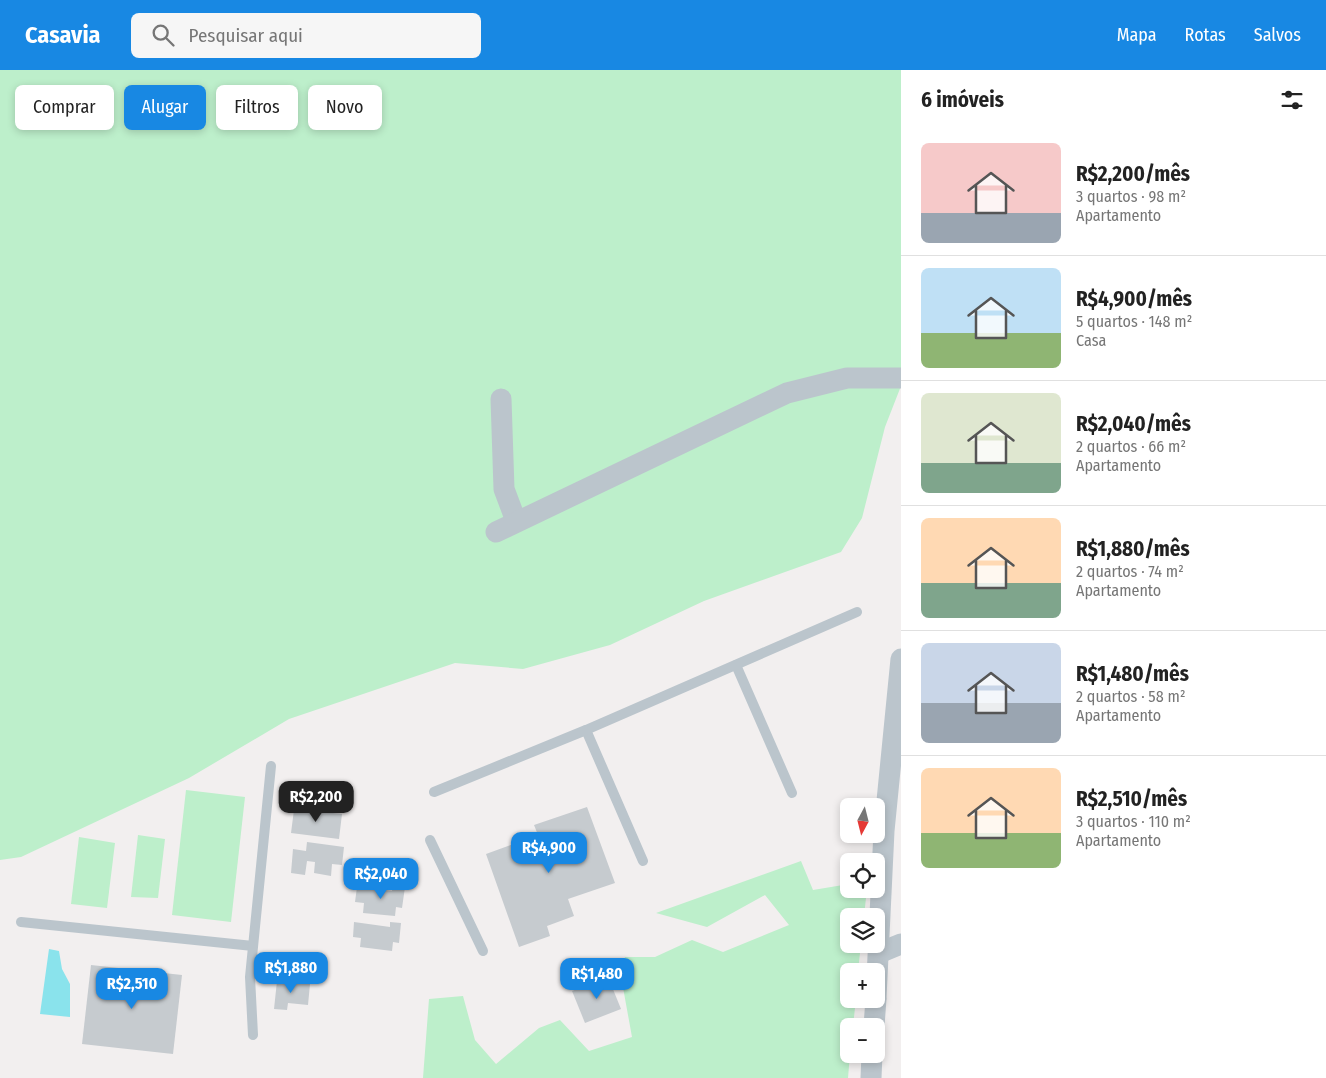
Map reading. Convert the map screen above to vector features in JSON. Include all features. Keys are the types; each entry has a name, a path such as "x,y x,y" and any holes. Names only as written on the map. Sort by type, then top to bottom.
{"street":[{"path":"496,532 786,393 848,378 901,378"},
{"path":"501,399 504,489 516,521"},
{"path":"884,908 893,827 901,659"},
{"path":"885,951 901,944"},
{"path":"878,963 879,953"},
{"path":"871,1078 872,1063"}],"lane":[{"path":"434,792 586,730 857,612"},
{"path":"736,665 792,793"},
{"path":"586,730 643,861"},
{"path":"253,1035 250,977 271,766"},
{"path":"430,840 483,951"},
{"path":"21,922 253,946"}],"green space":[{"path":"0,70 901,70 901,386 885,427 862,518 841,552 704,601 610,645 523,669 455,663 289,719 189,778 21,857 0,860"},
{"path":"186,790 245,797 231,922 172,915"},
{"path":"138,835 165,839 158,898 131,897"},
{"path":"79,837 115,843 107,908 71,904"},
{"path":"801,861 813,890 840,886 840,898 866,898 865,908 840,908 840,953 860,953 859,963 840,963 840,1008 855,1008 854,1018 840,1018 840,1063 849,1063 848,1078 423,1078 429,999 463,996 475,1040 496,1064 539,1028 560,1020 589,1051 632,1037 620,971 625,957 655,957 692,940 723,952 789,925 765,895 707,927 656,913"}],"water":[{"path":"49,949 59,951 62,969 70,984 70,1017 40,1014"}],"building":[{"path":"295,802 306,804 305,810 342,814 339,839 291,833"},
{"path":"587,807 615,883 568,899 574,916 547,926 550,936 519,947 486,854 538,835 534,825"},
{"path":"307,842 344,847 342,865 332,864 331,876 314,873 315,862 307,861 305,875 291,873 293,849 306,851"},
{"path":"393,885 405,887 402,908 396,907 395,916 363,913 364,903 355,902 357,887 392,891"},
{"path":"354,922 390,927 390,922 401,923 399,943 393,942 392,951 360,947 361,938 353,937"},
{"path":"91,965 182,975 173,1054 82,1044"},
{"path":"608,977 621,1009 585,1023 572,991"},
{"path":"277,981 310,984 308,1005 288,1003 287,1010 274,1009"}]}
